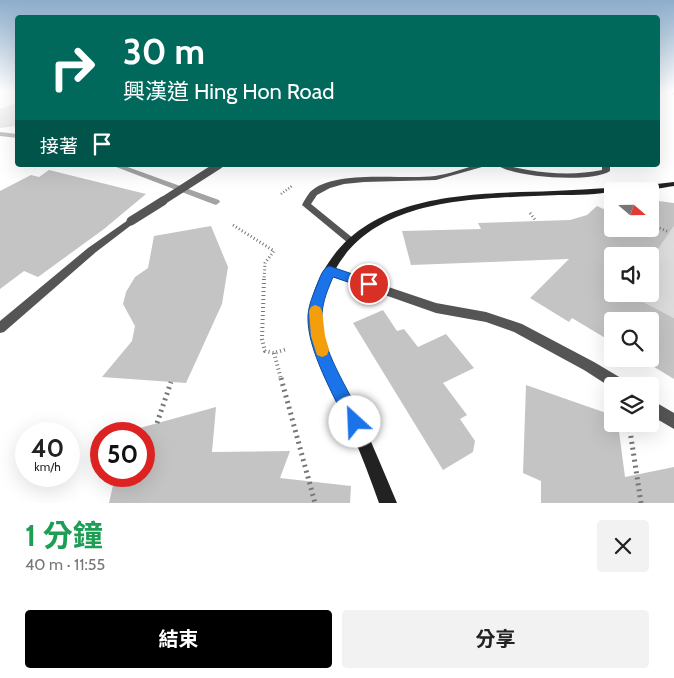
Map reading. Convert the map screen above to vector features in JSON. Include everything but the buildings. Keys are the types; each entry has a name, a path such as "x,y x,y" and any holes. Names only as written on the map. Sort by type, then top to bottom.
{"main road":[{"path":"388,503 362,438 325,358 318,336 315,316 317,300 329,271 351,241 393,214 430,204 481,197 674,184"}],"street":[{"path":"0,328 92,250 131,221 216,167"},
{"path":"351,241 306,205 308,196 318,188 357,180 435,178 477,167"},
{"path":"508,167 525,172 553,174 599,173 606,171 606,167"},
{"path":"329,271 436,308 486,317 518,328 607,377"},
{"path":"659,412 674,422"}],"path":[{"path":"530,213 536,221"},
{"path":"233,225 274,251 265,263 262,339 266,351 274,353 287,349"},
{"path":"659,228 669,232"},
{"path":"274,353 315,503"},
{"path":"157,423 171,382"},
{"path":"630,432 641,503"}],"shaded area":[{"path":"0,114 15,114 15,126 0,128"},
{"path":"674,226 674,318 643,302 659,302 659,248"}],"waterway":[{"path":"0,134 15,136"},
{"path":"120,167 216,202"}],"slow traffic":[{"path":"315,311 322,350"}],"route":[{"path":"355,422 325,358 318,336 315,316 317,300 329,271 369,284"}]}
